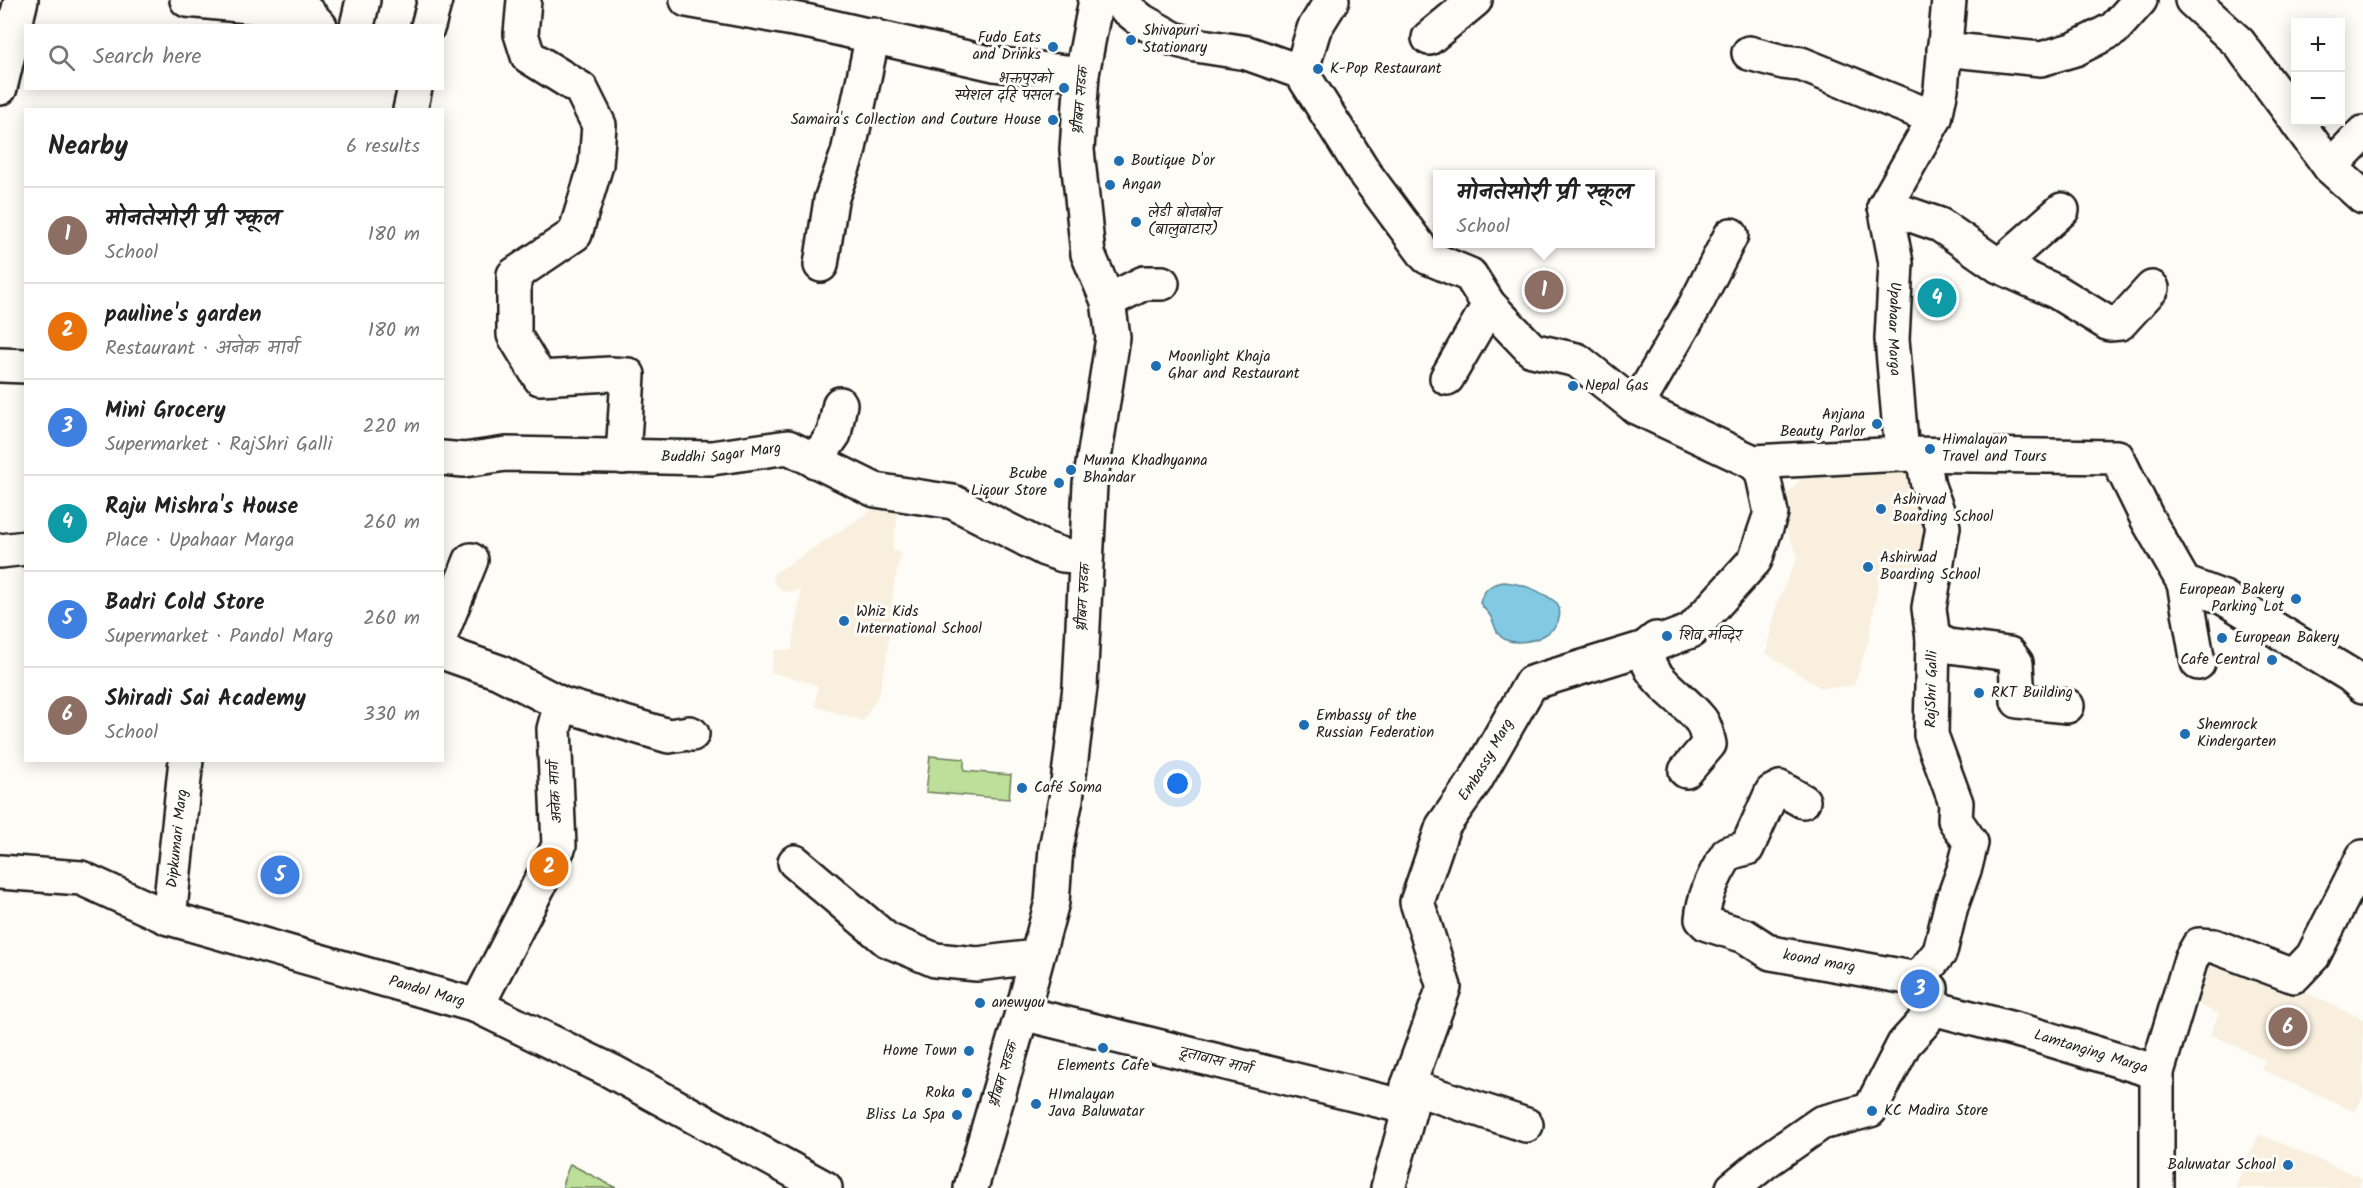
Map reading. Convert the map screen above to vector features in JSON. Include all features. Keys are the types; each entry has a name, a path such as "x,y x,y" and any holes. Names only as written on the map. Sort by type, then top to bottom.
{"street":[{"path":"0,87 21,0"},
{"path":"187,0 279,9 303,9 318,24"},
{"path":"357,24 363,0"},
{"path":"429,24 435,0"},
{"path":"524,0 521,34 528,56 581,89 599,125 596,165 575,234 514,275 514,335 540,378 628,375 623,457"},
{"path":"687,0 873,35 994,64 1082,74"},
{"name":"थ्रीबम सडक","path":"971,1188 1052,902 1056,849 1066,799 1080,687 1090,484 1113,338 1108,301 1088,254 1077,150 1082,74 1096,0"},
{"path":"1116,0 1142,21 1174,39 1246,53 1301,72 1366,175 1428,257 1470,274 1489,305 1532,350 1577,360 1636,407 1754,462 1913,454 2117,457 2148,520 2184,583 2198,663"},
{"path":"1301,72 1314,29 1332,0"},
{"path":"1949,0 1941,89 1935,118 1886,206 1940,225 1999,266 2057,292 2109,324 2120,323 2151,288"},
{"path":"1944,49 2041,59 2075,49 2114,29 2140,0"},
{"path":"2192,0 2239,43 2291,114"},
{"path":"1429,38 1467,13"},
{"path":"821,265 831,200 848,153 873,35"},
{"path":"1749,53 1801,64 1935,118"},
{"path":"410,108 415,90"},
{"path":"2300,126 2330,166 2363,197"},
{"path":"2330,166 2363,133"},
{"name":"Upahaar Marga","path":"1886,206 1896,263 1892,339 1913,454"},
{"path":"1999,266 2062,210"},
{"path":"1636,407 1696,304 1731,235"},
{"path":"1108,301 1144,283 1162,284"},
{"path":"1447,378 1489,305"},
{"path":"0,365 24,366"},
{"path":"815,461 834,434 840,404"},
{"name":"Buddhi Sagar Marg","path":"444,458 464,460 506,454 712,458 788,447 875,490 953,502 1045,549 1063,555 1086,557"},
{"name":"RajShri Galli","path":"1913,454 1943,527 1929,608 1933,639 1931,735 1956,803 1955,820 1971,843 1951,906 1940,951 1923,993"},
{"name":"Embassy Marg","path":"1388,1188 1409,1097 1444,987 1417,902 1443,826 1475,781 1531,683 1691,631 1755,560 1771,513 1762,471 1754,462"},
{"path":"0,551 24,548"},
{"path":"444,627 471,560"},
{"path":"2184,583 2224,598 2350,675 2363,686"},
{"path":"1933,639 1949,646 2009,654 2016,663 2018,701 2067,706"},
{"path":"1650,643 1646,660 1674,695 1700,718 1709,744 1686,771"},
{"path":"444,653 499,672 561,704 669,736 692,734"},
{"name":"अनेक मार्ग","path":"477,1006 559,846 554,729 561,704"},
{"name":"Dipkumari Marg","path":"169,918 186,762"},
{"name":"koond marg","path":"1803,801 1780,788 1772,792 1747,849 1728,853 1716,872 1702,919 1707,924 1745,936 1771,953 1923,993"},
{"name":"Lamtanging Marga","path":"1923,993 2032,1034 2157,1072 2191,959 2199,945 2214,946 2294,975 2313,956 2363,857"},
{"path":"795,862 888,939 935,960 977,964 1035,957"},
{"name":"Pandol Marg","path":"0,872 81,878 169,918 477,1006 613,1072 825,1188"},
{"path":"1733,1188 1764,1162 1821,1124 1870,1110 1904,1044 1924,1022 1923,993"},
{"name":"दूतावास मार्ग","path":"1022,1013 1409,1097 1526,1125"},
{"path":"2157,1072 2157,1188"}],"shaded area":[{"name":"Ashirwad Boarding School","path":"1917,460 1943,580 1879,579 1869,639 1854,686 1821,688 1766,653 1777,603 1798,556 1776,506 1808,472"},
{"name":"Whiz Kids International School","path":"875,508 898,514 892,549 901,554 894,584 887,658 879,694 863,721 815,706 818,685 770,672 775,650 792,650 801,590 783,592 773,582 774,574"},
{"path":"2215,951 2363,1019 2363,1096 2355,1112 2261,1069 2265,1060 2210,1034 2219,1014 2191,1001"},
{"name":"Baluwatar School","path":"2259,1134 2362,1178 2358,1188 2235,1188"}],"green space":[{"path":"930,756 964,759 964,771 1011,775 1009,799 926,792"},
{"path":"570,1164 616,1188 563,1188"}],"water":[{"path":"1504,582 1532,589 1557,603 1560,613 1553,629 1545,635 1525,642 1506,640 1500,636 1491,617 1480,603 1488,588"}],"place":[{"name":"Shivapuri Stationary","path":"1131,40"},
{"name":"Fudo Eats and Drinks","path":"1053,47"},
{"name":"K-Pop Restaurant","path":"1318,69"},
{"name":"भक्तपुरको स्पेशल दहि पसल","path":"1064,88"},
{"name":"Samaira's Collection and Couture House","path":"1053,120"},
{"name":"Boutique D'or","path":"1119,161"},
{"name":"Angan","path":"1110,185"},
{"name":"लेडी बोनबोन (बालुवाटार)","path":"1136,222"},
{"name":"मोनतेसोरी प्री स्कूल","path":"1544,290"},
{"name":"Raju Mishra's House","path":"1937,298"},
{"name":"Moonlight Khaja Ghar and Restaurant","path":"1156,366"},
{"name":"Nepal Gas","path":"1573,386"},
{"name":"Anjana Beauty Parlor","path":"1877,424"},
{"name":"Himalayan Travel and Tours","path":"1930,449"},
{"name":"Munna Khadhyanna Bhandar","path":"1071,470"},
{"name":"Bcube Liqour Store","path":"1059,483"},
{"name":"Ashirvad Boarding School","path":"1881,509"},
{"name":"Ashirwad Boarding School","path":"1868,567"},
{"name":"European Bakery Parking Lot","path":"2296,599"},
{"name":"Whiz Kids International School","path":"844,621"},
{"name":"शिव मन्दिर","path":"1667,636"},
{"name":"European Bakery","path":"2222,638"},
{"name":"Cafe Central","path":"2272,660"},
{"name":"RKT Building","path":"1979,693"},
{"name":"Embassy of the Russian Federation","path":"1304,725"},
{"name":"Shemrock Kindergarten","path":"2185,734"},
{"name":"Café Soma","path":"1022,788"},
{"name":"pauline's garden","path":"549,867"},
{"name":"Badri Cold Store","path":"280,875"},
{"name":"Mini Grocery","path":"1920,989"},
{"name":"anewyou","path":"980,1003"},
{"name":"Shiradi Sai Academy","path":"2288,1027"},
{"name":"Elements Cafe","path":"1103,1048"},
{"name":"Home Town","path":"969,1051"},
{"name":"Roka","path":"967,1093"},
{"name":"HImalayan Java Baluwatar","path":"1036,1104"},
{"name":"KC Madira Store","path":"1872,1111"},
{"name":"Bliss La Spa","path":"957,1115"},
{"name":"Baluwatar School","path":"2288,1165"}]}
